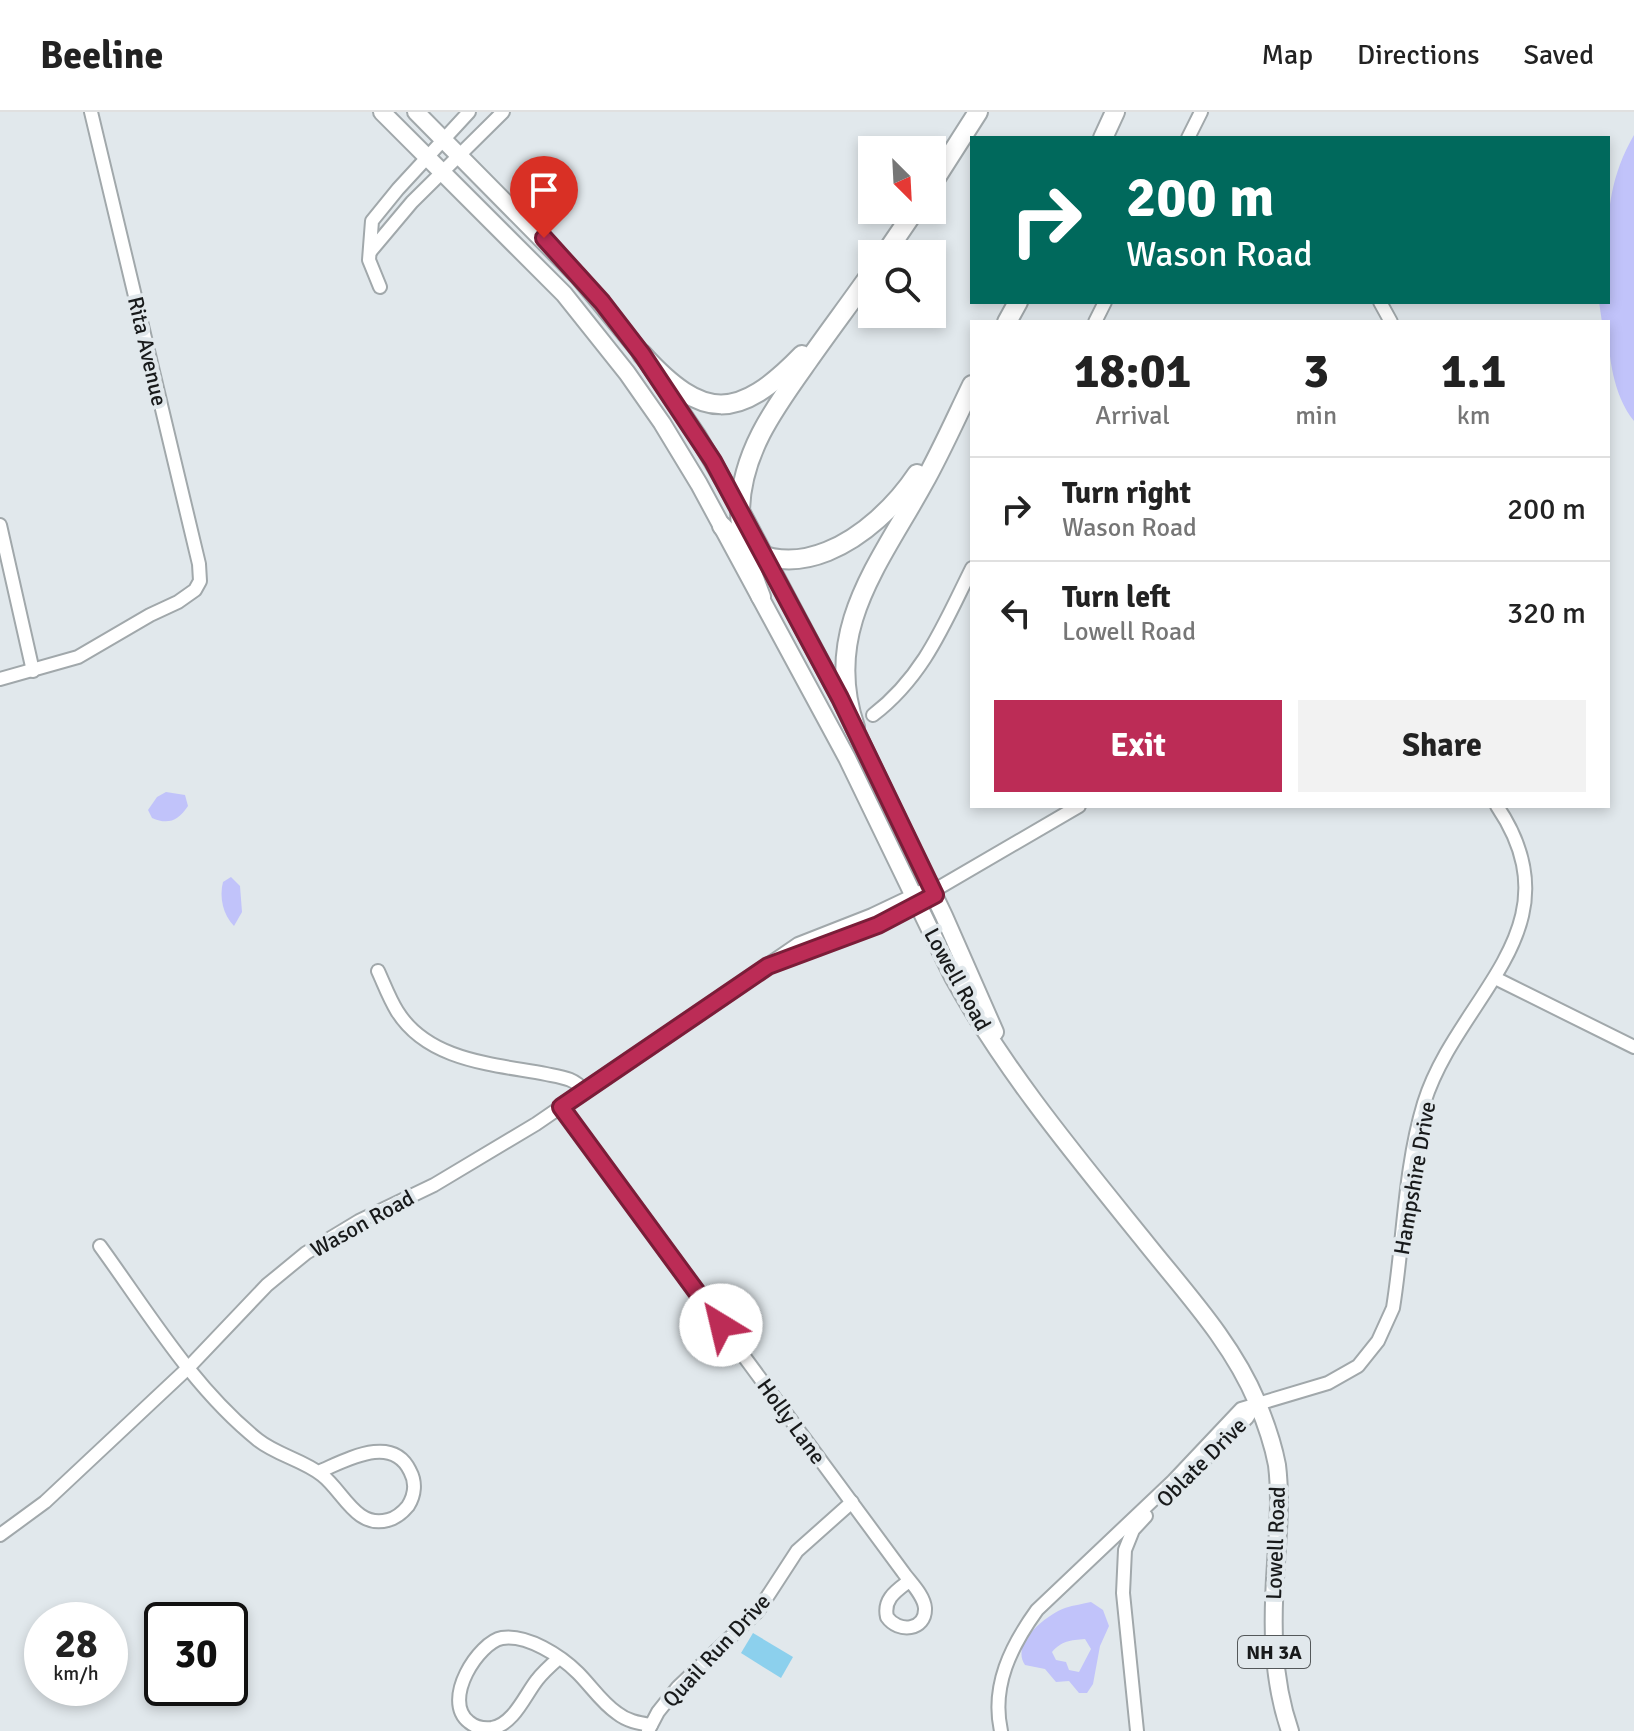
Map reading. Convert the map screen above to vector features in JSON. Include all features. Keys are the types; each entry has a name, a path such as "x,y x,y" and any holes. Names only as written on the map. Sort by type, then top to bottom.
{"highway":[{"path":"946,162 978,112"},
{"path":"1104,136 1115,112"},
{"path":"761,597 745,547 740,509 747,467 762,429 858,291"},
{"path":"642,354 687,396 706,403 731,404 752,396 780,376 845,309"},
{"path":"722,526 745,547 765,555 820,555 843,546 871,528 889,511 970,388"},
{"path":"855,727 847,699 845,666 854,611 930,471 970,389"}],"main road":[{"name":"Lowell Road","path":"382,112 542,270 607,346 675,444 854,771 963,995 1033,1098 1237,1361 1257,1402 1276,1464 1279,1510 1273,1607 1275,1671 1290,1731"},
{"name":"Lowell Road","path":"416,112 571,268 642,354 697,435 765,555 855,727 935,890 1003,1056"}],"street":[{"name":"Rita Avenue","path":"33,671 97,648 195,590 200,581 199,564 91,112"},
{"path":"380,287 371,269 369,255 370,232 375,215 469,112"},
{"path":"369,255 394,221 503,112"},
{"path":"1190,136 1201,112"},
{"path":"0,525 33,671 0,679"},
{"path":"873,715 894,698 918,671 970,572"},
{"name":"Wason Road","path":"0,1535 45,1502 188,1368 267,1285 306,1253 359,1221 470,1164 561,1107 798,944 935,890 1076,808"},
{"name":"Hampshire Drive","path":"1257,1402 1338,1379 1365,1360 1378,1341 1393,1308 1412,1163 1425,1102 1440,1064 1495,978 1518,932 1524,912 1526,892 1520,851 1498,808"},
{"path":"378,971 397,1012 435,1047 463,1058 569,1079 584,1091"},
{"path":"1495,978 1634,1047"},
{"name":"Holly Lane","path":"561,1107 909,1581"},
{"path":"100,1246 188,1368 260,1441 318,1472 339,1490 353,1510 373,1521 400,1514 413,1495 411,1472 404,1462 389,1453 372,1452 318,1472"},
{"name":"Oblate Drive","path":"1001,1731 997,1697 1019,1635 1037,1610 1173,1481 1231,1418 1241,1409 1257,1402"},
{"name":"Oblate Drive","path":"1125,1550 1128,1538 1142,1520 1247,1418 1257,1402"},
{"name":"Quail Run Drive","path":"650,1728 678,1687 758,1611 797,1551 852,1502"},
{"path":"1112,1537 1125,1550 1123,1593 1137,1731"},
{"path":"559,1658 538,1679 505,1722 496,1727 480,1727 471,1724 461,1713 457,1700 460,1686 493,1641 500,1638 517,1639 559,1658 578,1673 612,1710 650,1728"}],"shaded area":[{"path":"1634,135 1634,421 1617,387 1610,354 1610,320 1602,320 1599,304 1610,304 1610,207 1623,156"},
{"path":"166,792 185,795 188,806 172,820 152,818 148,810 157,797"},
{"path":"231,877 240,886 242,912 234,926 227,917 222,900 223,882"},
{"path":"1091,1602 1103,1610 1109,1626 1100,1646 1093,1684 1087,1693 1079,1693 1069,1681 1056,1682 1045,1669 1025,1665 1022,1648 1032,1631 1049,1617 1065,1608","holes":["1080,1639 1085,1639 1091,1649 1079,1672 1069,1670 1066,1662 1056,1660 1052,1652 1063,1643"]},
{"path":"753,1633 793,1657 781,1678 741,1653"}],"route":[{"path":"544,238 602,302 642,354 713,461 840,698 935,895 878,925 768,966 561,1107 721,1325"}]}
